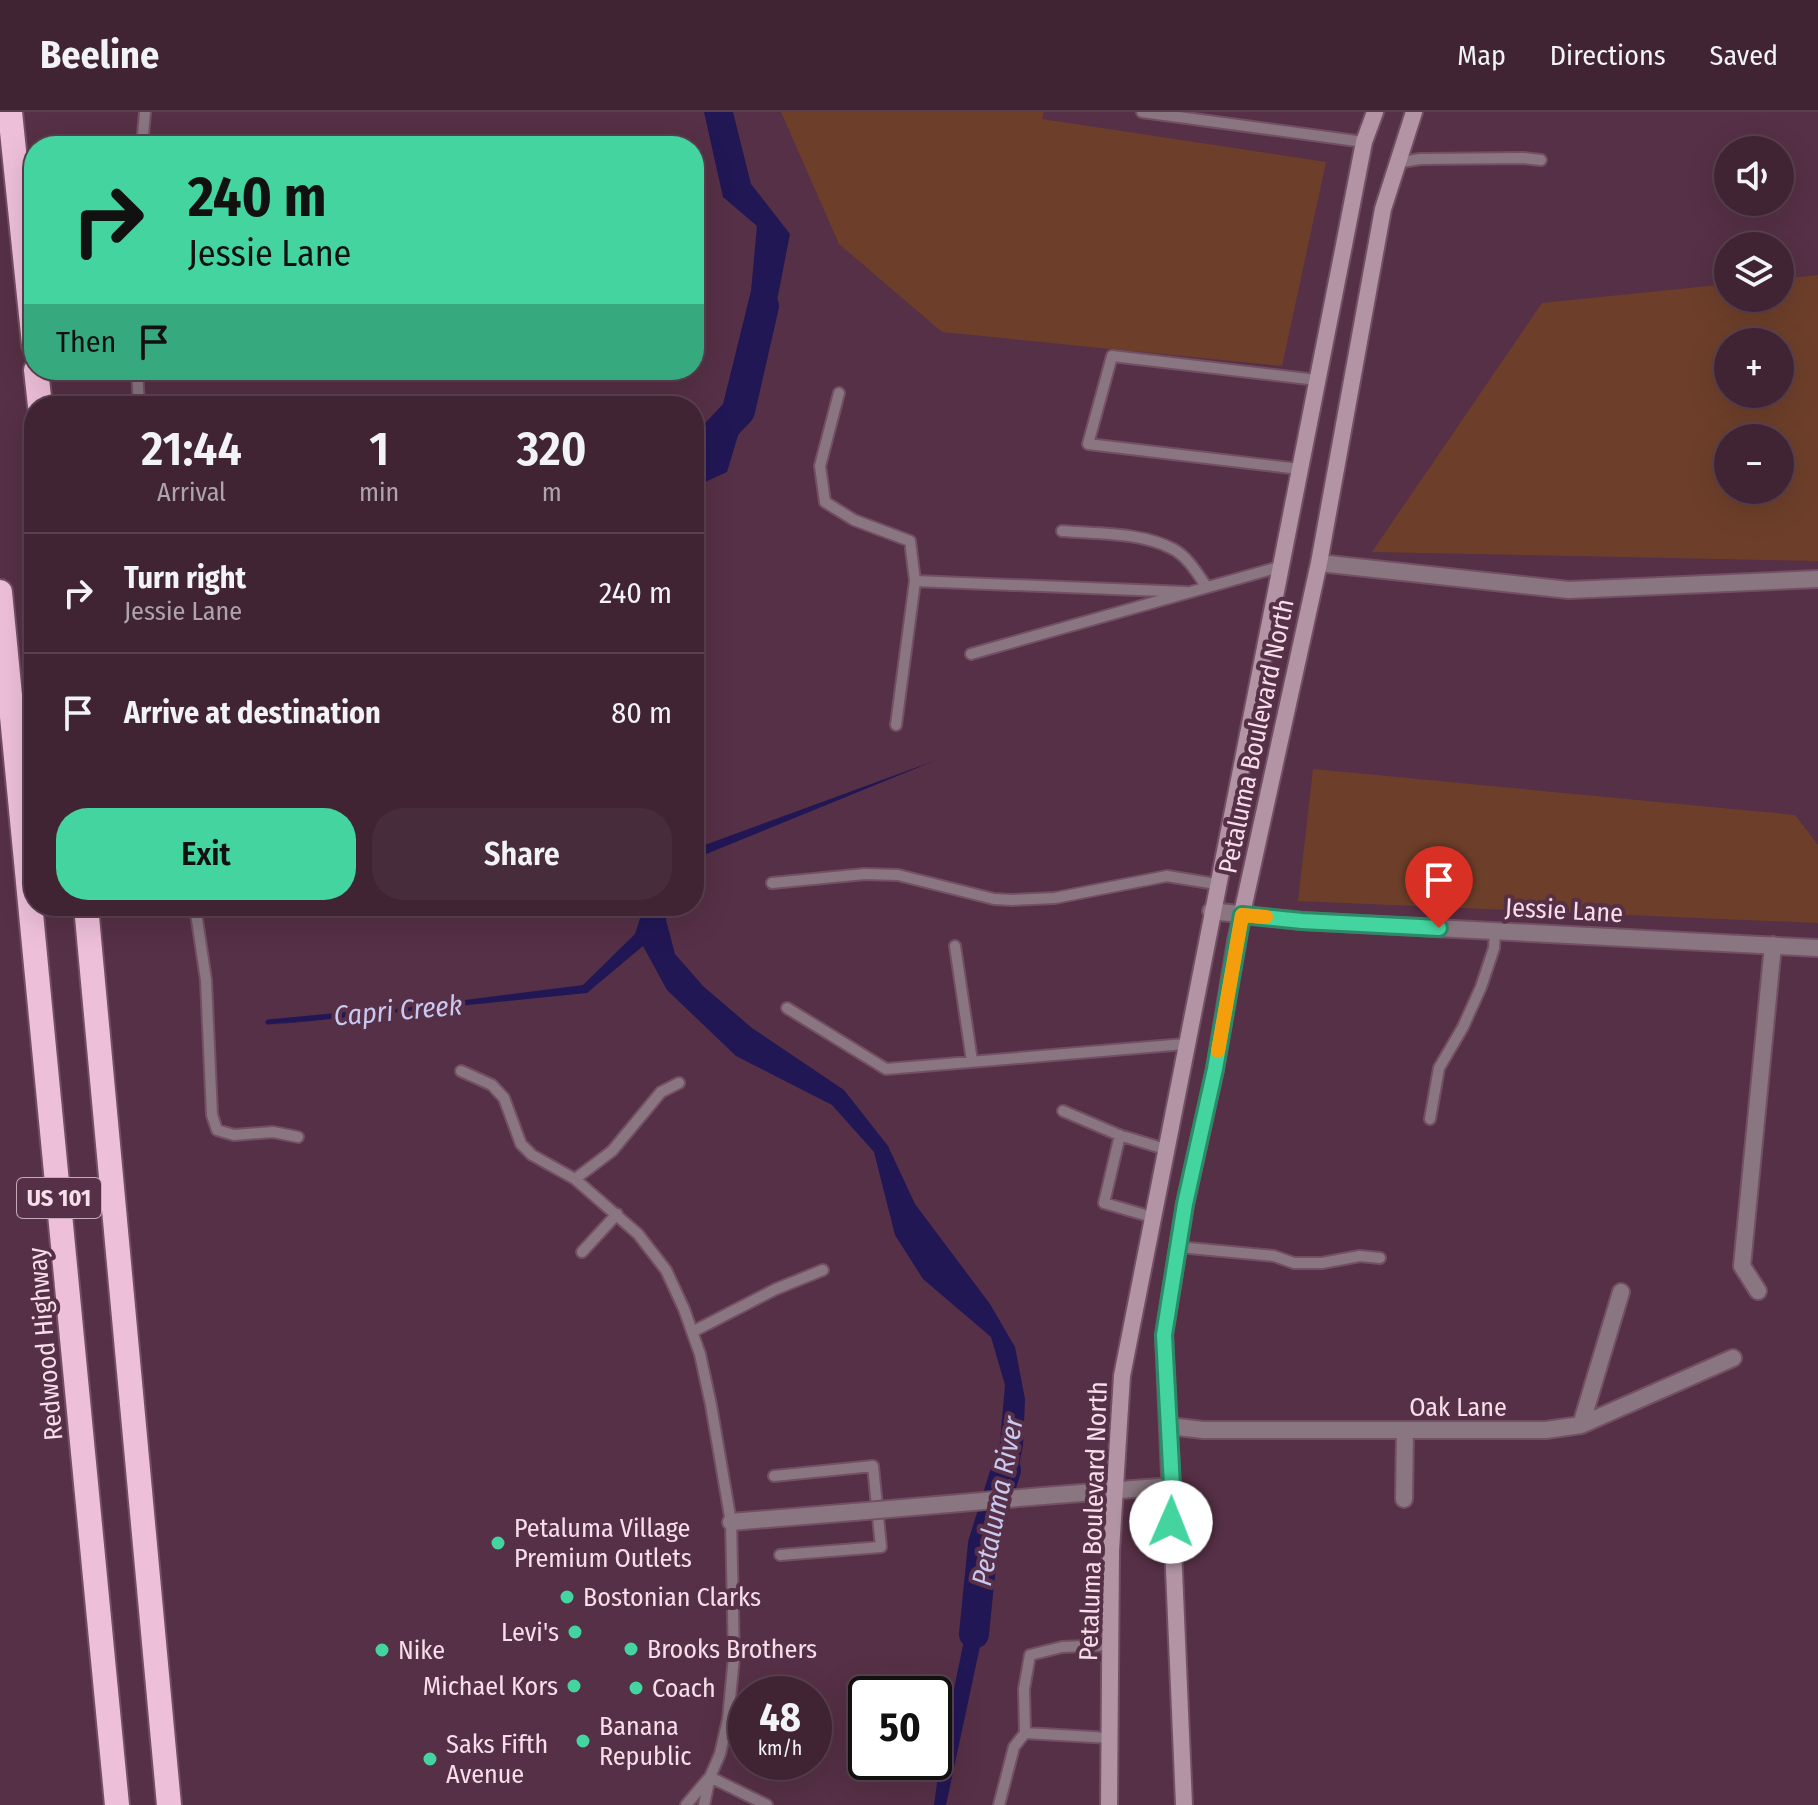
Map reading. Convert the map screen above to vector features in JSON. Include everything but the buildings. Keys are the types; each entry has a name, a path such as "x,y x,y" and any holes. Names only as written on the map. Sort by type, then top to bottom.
{"highway":[{"path":"10,112 24,235"},
{"name":"Redwood Highway","path":"0,592 24,841"},
{"name":"Redwood Highway","path":"31,916 117,1805"},
{"name":"US 101","path":"87,916 169,1805"}],"main road":[{"name":"Petaluma Boulevard North","path":"1109,1805 1113,1491 1122,1376 1216,884 1364,142 1375,112"},
{"name":"Petaluma Boulevard North","path":"1184,1805 1164,1335 1185,1204 1215,1069 1242,915 1319,563 1383,209 1414,112"}],"street":[{"path":"1319,563 1569,590 1818,579"},
{"name":"Jessie Lane","path":"1211,911 1302,921 1818,948"},
{"path":"1758,1291 1742,1266 1773,945"},
{"path":"1581,1425 1621,1292"},
{"name":"Oak Lane","path":"1169,1426 1203,1430 1546,1430 1581,1425 1733,1358"},
{"path":"1404,1499 1405,1431"},
{"path":"731,1522 1172,1486"}],"lane":[{"path":"143,136 145,112"},
{"path":"1142,112 1364,142"},
{"path":"1396,163 1420,159 1541,160"},
{"path":"1299,469 1088,444 1112,356 1317,380"},
{"path":"839,393 820,466 825,502 854,520 910,541 915,581 896,725"},
{"path":"1062,531 1133,537 1174,549 1192,566 1206,586"},
{"path":"971,654 1279,567"},
{"path":"915,581 1186,592"},
{"path":"772,883 865,874 898,875 994,899 1012,900 1055,898 1167,876 1216,884"},
{"path":"196,916 206,980 212,1115 217,1130 234,1135 273,1132 298,1137"},
{"path":"1430,1119 1439,1068 1463,1027 1481,987 1494,948 1495,931"},
{"path":"955,946 972,1061"},
{"path":"787,1008 886,1069 1185,1044"},
{"path":"461,1071 492,1085 504,1098 521,1144 532,1155 575,1179 638,1234 666,1270 692,1332 711,1405 731,1522 734,1657 728,1719 704,1805"},
{"path":"575,1179 612,1151 661,1092 679,1083"},
{"path":"1063,1111 1120,1135 1165,1149"},
{"path":"1120,1135 1104,1203 1152,1217"},
{"path":"582,1252 617,1214"},
{"path":"1178,1247 1274,1256 1294,1263 1322,1263 1360,1256 1380,1258"},
{"path":"692,1332 776,1289 823,1270"},
{"path":"774,1476 873,1466 881,1547 780,1555"},
{"path":"999,1805 1014,1747 1025,1733 1024,1689 1030,1655 1062,1647 1112,1645"},
{"path":"1025,1733 1110,1738"},
{"path":"686,1805 710,1777"},
{"path":"710,1777 767,1805"}],"shaded area":[{"path":"781,112 1044,112 1042,119 1326,162 1282,366 942,332 839,244"},
{"path":"1818,275 1818,561 1372,552 1542,303 1714,285 1714,312 1794,312 1794,278"},
{"path":"1313,769 1795,815 1818,845 1818,923 1298,901"}],"water":[{"path":"704,112 733,112 751,184 790,234 776,306 742,368 740,429 727,472 704,482 704,424 723,404 751,291 757,226 723,197"},
{"path":"934,761 704,855 704,845"},
{"path":"641,916 667,916 675,954 703,986 752,1028 844,1090 888,1146 915,1204 990,1304 1015,1347 1025,1399 1023,1446 952,1777 952,1698 963,1645 990,1554 1005,1385 991,1337 923,1279 895,1235 874,1152 832,1105 736,1056 667,990 643,946 587,993 271,1025 583,985 635,934"},
{"path":"937,1780 951,1780 946,1805 934,1805"}],"pier":[{"path":"1021,1472 1011,1517 989,1519 993,1475"}],"waterway":[{"name":"Petaluma River","path":"704,449 740,411 764,306"},
{"name":"Capri Creek","path":"268,1022 363,1013"},
{"name":"Petaluma River","path":"974,1634 983,1544 1006,1470"}],"slow traffic":[{"path":"1218,1051 1242,915 1266,917"}],"place":[{"name":"Petaluma Village Premium Outlets","path":"498,1543"},
{"name":"Bostonian Clarks","path":"567,1597"},
{"name":"Levi's","path":"575,1632"},
{"name":"Brooks Brothers","path":"631,1649"},
{"name":"Nike","path":"382,1650"},
{"name":"Michael Kors","path":"574,1686"},
{"name":"Coach","path":"636,1688"},
{"name":"Banana Republic","path":"583,1741"},
{"name":"Saks Fifth Avenue","path":"430,1759"}],"route":[{"path":"1171,1522 1164,1335 1185,1204 1215,1069 1242,915 1439,928"}]}
